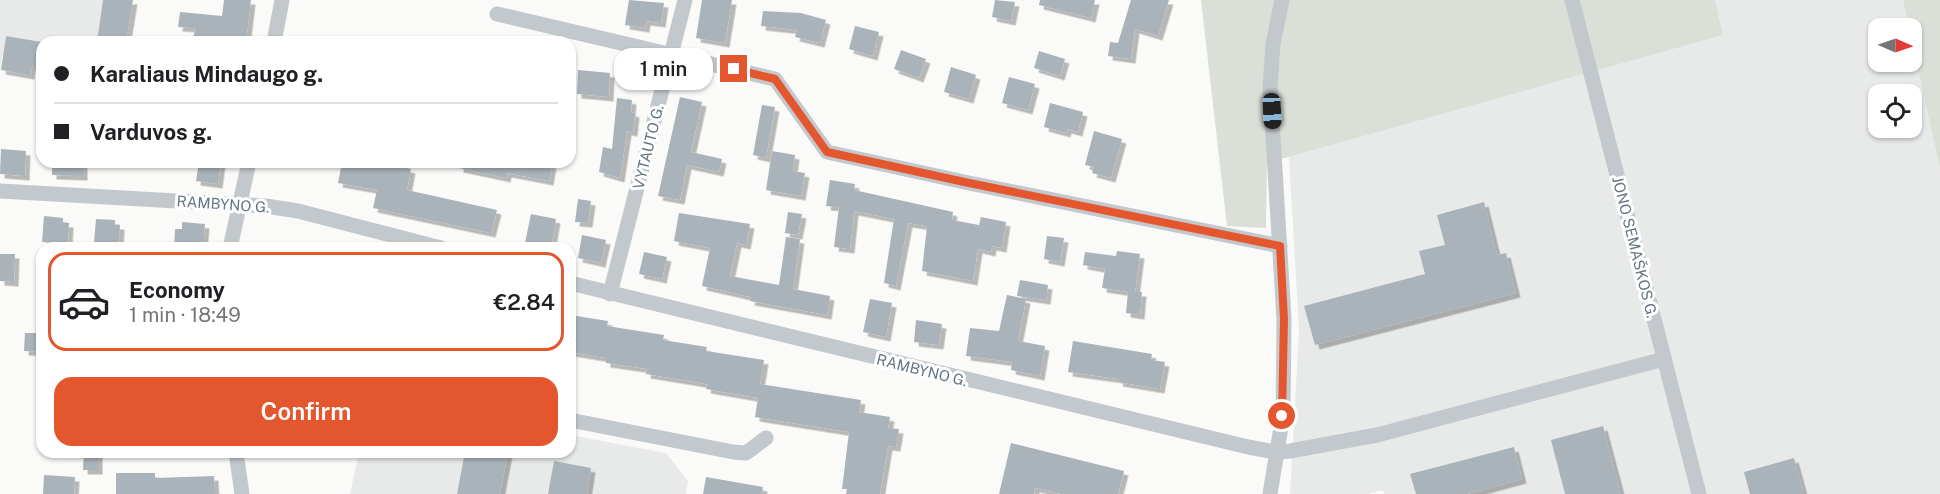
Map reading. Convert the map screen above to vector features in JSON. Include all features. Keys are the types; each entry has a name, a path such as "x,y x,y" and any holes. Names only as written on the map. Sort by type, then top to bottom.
{"street":[{"path":"275,36 282,0"},
{"name":"VYTAUTO G.","path":"610,294 685,0"},
{"path":"1270,494 1282,416 1284,319 1270,87 1273,44 1282,0"},
{"name":"JONO SEMAŠKOS G.","path":"1572,0 1699,494"},
{"path":"497,14 775,79 827,152 1280,246"},
{"path":"231,242 248,168"},
{"name":"RAMBYNO G.","path":"0,191 241,203 298,211 418,242"},
{"name":"RAMBYNO G.","path":"576,285 1141,423 1276,452 1337,444 1377,435 1664,359"},
{"path":"576,421 733,452 747,453 766,438"},
{"path":"237,458 242,494"}],"shaded area":[{"path":"0,0 133,0 127,36 36,36 36,41 6,36 0,70"},
{"path":"1201,0 1715,0 1723,35 1289,157 1267,161 1266,228 1227,226"},
{"path":"1715,0 1903,0 1908,18 1868,18 1868,72 1919,72 1922,84 1868,84 1868,138 1922,138 1922,86 1940,169 1940,494 1384,494 1383,490 1368,494 1290,494 1299,330 1289,157 1723,35"},
{"path":"1903,0 1940,0 1940,169 1919,72 1922,72 1922,18 1907,18"},
{"path":"576,436 666,453 688,481 686,494 350,494 358,458 576,458"}],"building":[{"path":"103,0 133,0 127,36 98,36"},
{"path":"224,0 251,0 247,36 194,36 195,28 178,27 180,12 222,16"},
{"path":"629,0 664,3 661,23 646,21 645,28 625,25"},
{"path":"702,0 732,0 725,43 696,38"},
{"path":"995,0 1015,2 1011,21 992,17"},
{"path":"1040,0 1095,0 1091,18 1039,5"},
{"path":"1131,0 1169,0 1158,36 1135,29 1131,59 1108,56 1110,42 1118,43"},
{"path":"763,11 801,13 826,20 820,43 795,37 797,30 761,26"},
{"path":"855,26 879,32 873,56 849,49"},
{"path":"6,36 36,41 36,66 31,66 30,75 1,70"},
{"path":"901,50 926,59 919,78 894,69"},
{"path":"1039,51 1065,59 1060,76 1034,68"},
{"path":"951,67 976,75 969,99 944,92"},
{"path":"578,70 610,73 609,97 577,94"},
{"path":"1009,77 1035,84 1028,110 1002,103"},
{"path":"680,97 702,102 691,152 722,159 719,172 687,165 680,200 658,196"},
{"path":"617,98 632,100 631,112 635,113 633,132 627,131 620,178 599,172 603,147 612,149"},
{"path":"1050,103 1083,112 1078,132 1067,129 1066,133 1044,127"},
{"path":"762,105 775,107 766,158 753,155"},
{"path":"1094,131 1122,139 1111,178 1092,173 1094,167 1085,165"},
{"path":"1,149 26,151 25,176 0,174"},
{"path":"772,151 795,155 793,171 805,173 801,196 766,190"},
{"path":"52,168 83,168 83,176 52,175"},
{"path":"198,168 220,168 218,184 196,181"},
{"path":"341,168 407,168 411,169 407,190 497,210 491,233 373,208 377,190 338,183"},
{"path":"459,168 551,168 549,181 507,173 506,178"},
{"path":"830,180 855,184 854,190 953,212 952,220 979,225 981,217 1006,222 1002,248 992,246 991,252 978,249 973,281 922,271 927,226 908,223 896,286 884,283 894,219 854,211 850,249 834,247 839,207 826,206"},
{"path":"578,199 591,201 588,223 575,222"},
{"path":"1484,202 1497,255 1506,253 1516,293 1315,345 1304,306 1425,274 1419,251 1445,245 1437,215"},
{"path":"788,212 802,214 798,235 785,233"},
{"path":"679,213 750,224 746,245 737,243 730,276 779,285 786,237 800,239 793,289 830,296 827,315 750,301 751,297 702,286 710,248 674,241"},
{"path":"531,214 556,219 552,242 525,242"},
{"path":"44,216 63,218 63,223 69,223 68,242 42,242"},
{"path":"96,219 115,220 115,225 120,225 119,242 94,242"},
{"path":"182,222 205,224 204,242 174,242 175,229 182,229"},
{"path":"582,235 606,240 601,263 578,258"},
{"path":"1047,236 1064,238 1060,262 1044,259"},
{"path":"1117,251 1140,254 1135,292 1142,292 1140,315 1126,313 1128,292 1102,288 1105,269 1083,265 1085,252 1116,256"},
{"path":"644,252 667,257 662,279 639,274"},
{"path":"0,254 15,254 14,282 0,281"},
{"path":"1020,280 1048,285 1046,300 1017,296"},
{"path":"1007,295 1026,299 1018,341 1045,346 1040,376 1011,370 1012,362 966,356 970,328 999,331"},
{"path":"870,299 892,303 886,337 863,332"},
{"path":"576,316 608,321 607,326 664,335 663,340 707,347 706,351 764,360 760,384 861,400 859,412 890,417 888,428 899,429 896,447 888,446 880,494 846,494 847,489 842,489 849,432 755,417 758,398 706,389 707,384 646,374 647,369 606,363 606,358 576,353"},
{"path":"916,320 942,324 939,345 914,342"},
{"path":"25,333 36,333 36,352 24,351"},
{"path":"1073,341 1152,354 1151,360 1165,362 1160,389 1118,382 1119,379 1068,372"},
{"path":"1603,426 1621,494 1565,494 1551,440"},
{"path":"1011,443 1124,471 1118,494 1061,494 1035,488 1034,494 999,494"},
{"path":"1514,447 1522,479 1467,494 1416,494 1410,474"},
{"path":"84,458 98,458 98,470 83,470"},
{"path":"464,458 507,458 500,494 457,494"},
{"path":"1794,458 1804,494 1750,494 1744,472"},
{"path":"554,461 591,468 587,494 548,494"},
{"path":"116,473 155,473 155,478 214,476 215,494 116,494"},
{"path":"44,475 75,477 74,494 43,494"},
{"path":"706,477 763,487 762,494 703,494"}],"route":[{"path":"734,69 775,79 827,152 1280,246 1284,319 1282,416"}]}
